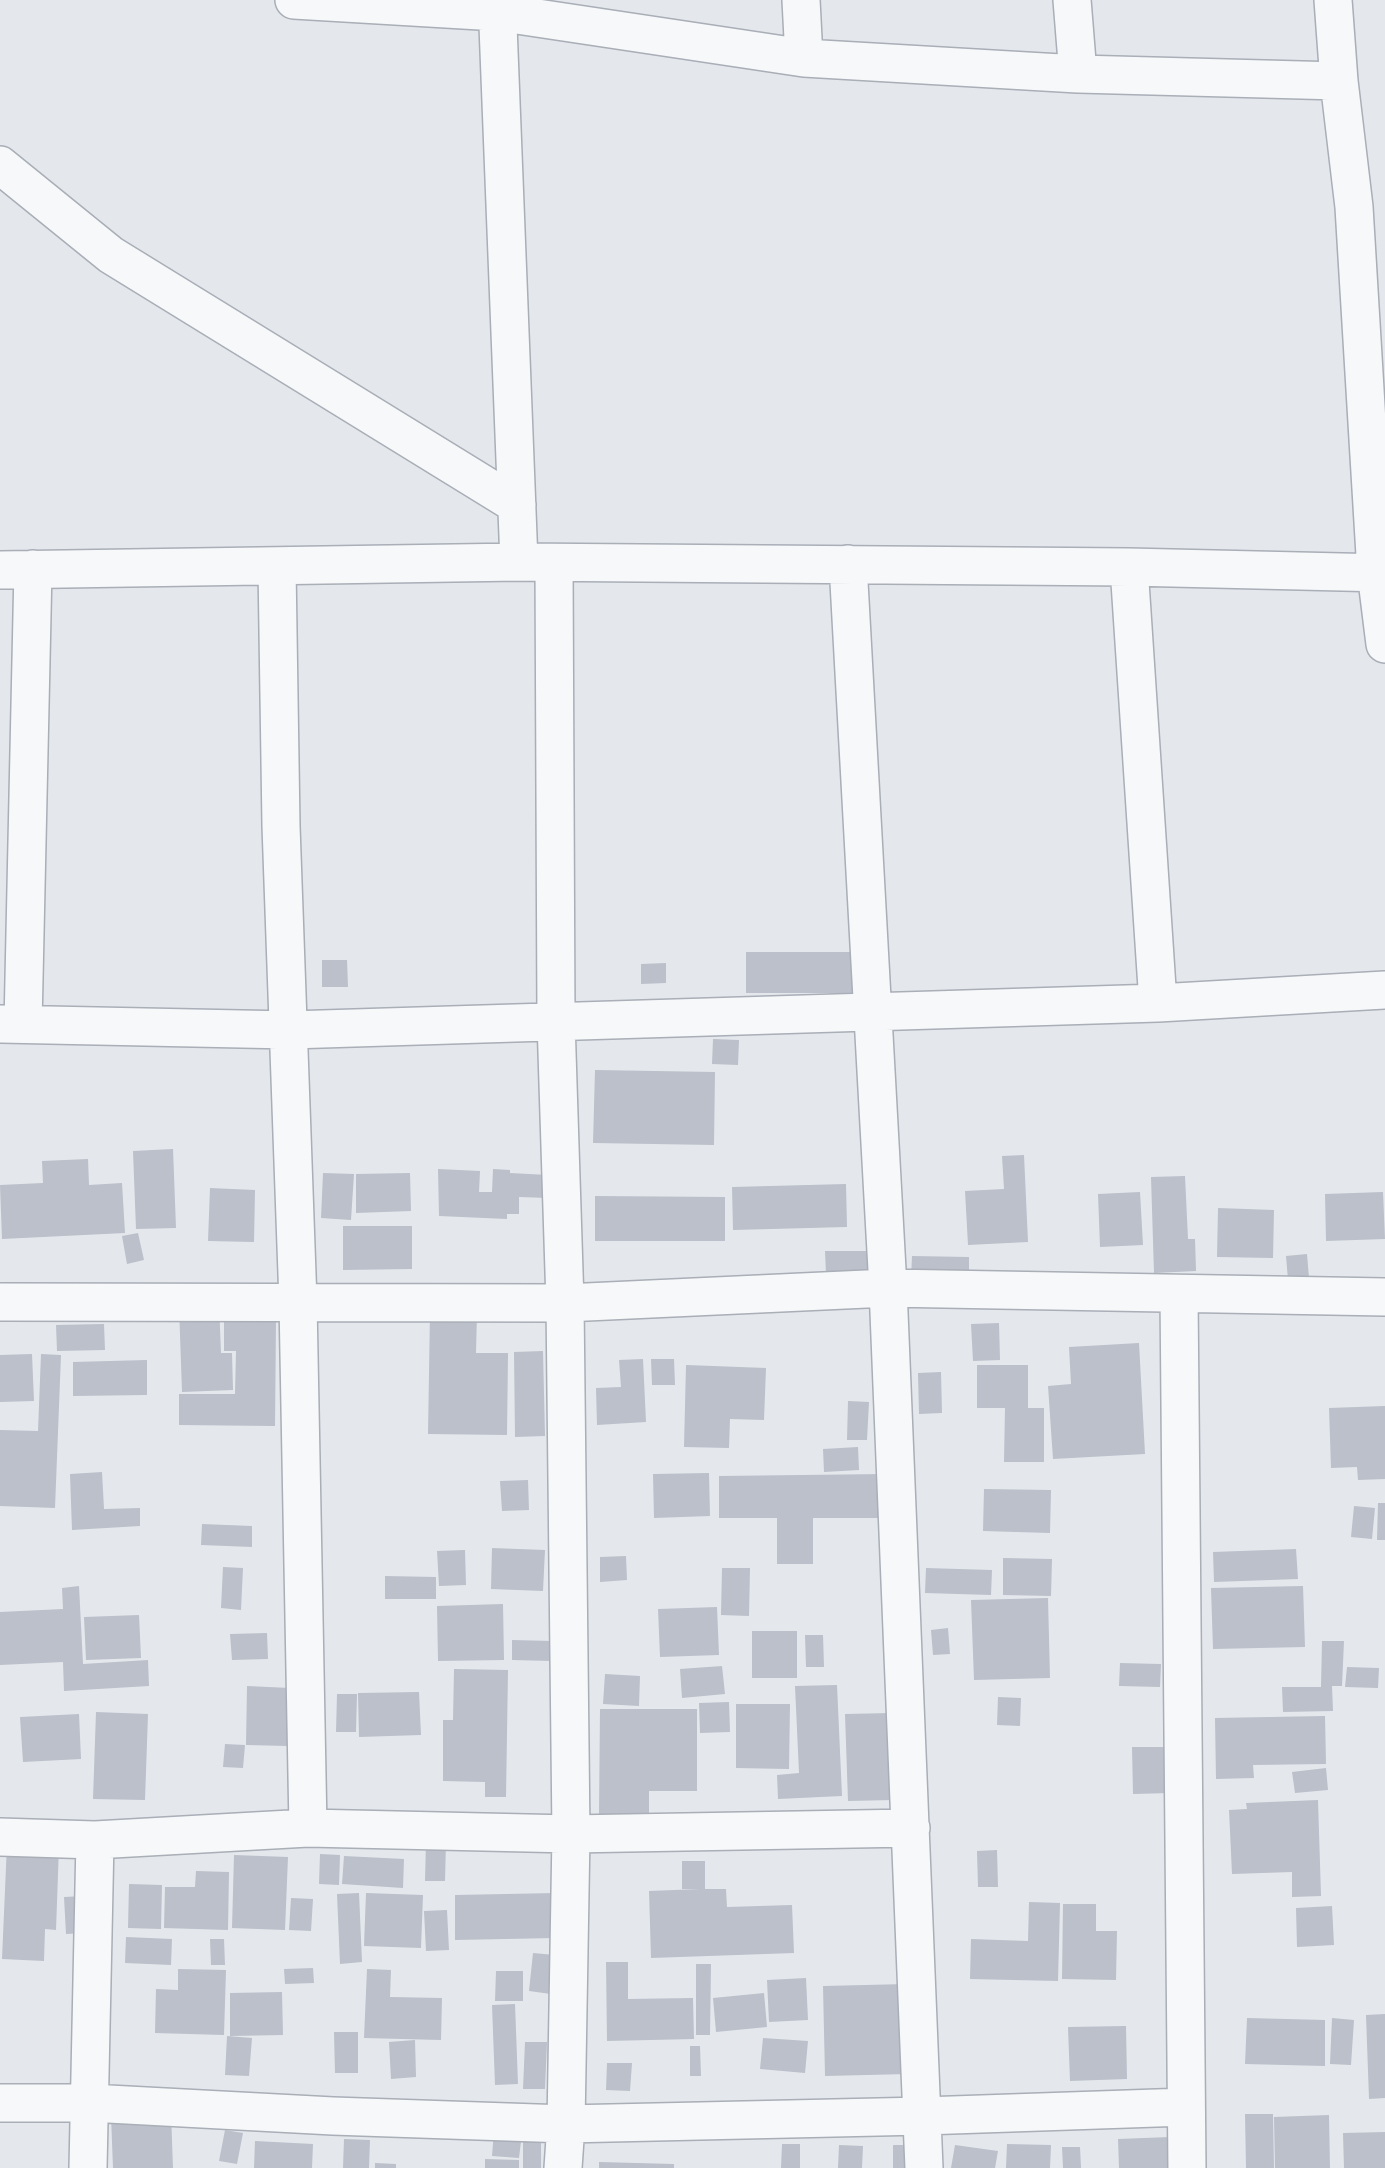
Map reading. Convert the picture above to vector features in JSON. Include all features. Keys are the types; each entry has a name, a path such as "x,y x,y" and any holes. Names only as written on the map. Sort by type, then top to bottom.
{"street":[{"path":"294,0 497,6 804,58 1078,74 1339,81"},
{"path":"801,0 804,58"},
{"path":"1072,0 1078,74"},
{"path":"1333,0 1339,81 1369,206 1385,644"},
{"path":"497,6 517,505 537,563 565,1303 571,1834 563,2168"},
{"path":"0,164 111,255 517,505"},
{"path":"1381,572 848,564 537,563 17,569 12,1024 290,1030 1158,1003 1385,990"},
{"path":"848,564 888,1288 924,2168"},
{"path":"277,566 281,826 298,1302 308,1828"},
{"path":"1129,567 1158,1003"},
{"path":"0,1302 565,1303 888,1288 1385,1297"},
{"path":"1179,1294 1186,2168"},
{"path":"0,1837 94,1840 308,1828 571,1834 911,1828"},
{"path":"88,2168 94,1840"},
{"path":"0,2103 90,2103 333,2116 566,2124 1186,2107"}],"building":[{"path":"746,952 864,952 864,993 746,993"},
{"path":"322,960 347,960 348,987 322,987"},
{"path":"666,963 666,983 641,984 641,964"},
{"path":"713,1039 739,1040 738,1065 712,1064"},
{"path":"595,1070 715,1072 714,1145 593,1143"},
{"path":"173,1149 176,1228 136,1229 133,1151"},
{"path":"1024,1155 1028,1242 968,1245 965,1191 1004,1189 1002,1156"},
{"path":"88,1159 89,1185 122,1183 125,1233 2,1239 0,1185 43,1183 42,1161"},
{"path":"438,1169 480,1171 479,1192 492,1192 493,1169 510,1170 510,1173 548,1175 548,1198 519,1197 519,1214 507,1214 507,1219 439,1216"},
{"path":"323,1173 354,1174 351,1220 321,1218"},
{"path":"410,1173 411,1211 356,1213 356,1174"},
{"path":"1185,1176 1188,1239 1195,1239 1196,1271 1154,1273 1151,1177"},
{"path":"846,1184 847,1227 733,1230 732,1187"},
{"path":"210,1188 255,1190 254,1242 208,1241"},
{"path":"1140,1192 1143,1245 1100,1247 1098,1194"},
{"path":"1383,1192 1385,1239 1326,1241 1325,1194"},
{"path":"595,1196 725,1197 725,1241 595,1241"},
{"path":"1218,1208 1274,1210 1273,1258 1217,1257"},
{"path":"343,1226 412,1226 412,1269 343,1270"},
{"path":"138,1233 144,1260 127,1264 122,1236"},
{"path":"825,1251 870,1251 870,1273 826,1274"},
{"path":"1307,1254 1309,1278 1288,1280 1286,1256"},
{"path":"912,1256 969,1257 969,1279 911,1278"},
{"path":"219,1304 221,1353 232,1353 233,1390 182,1392 179,1306"},
{"path":"430,1312 477,1313 476,1353 508,1353 507,1435 428,1434"},
{"path":"224,1319 276,1319 275,1426 179,1425 179,1394 235,1394 236,1351 224,1351"},
{"path":"999,1323 1000,1360 973,1361 971,1324"},
{"path":"104,1324 105,1350 57,1351 56,1325"},
{"path":"1139,1343 1145,1454 1053,1459 1048,1386 1071,1384 1069,1347"},
{"path":"543,1351 545,1436 515,1437 514,1352"},
{"path":"32,1354 34,1401 0,1402 0,1355"},
{"path":"41,1354 61,1355 55,1508 0,1506 0,1430 38,1431"},
{"path":"643,1359 646,1422 597,1425 596,1388 621,1387 619,1360"},
{"path":"651,1359 674,1359 675,1385 652,1385"},
{"path":"147,1360 147,1395 73,1396 73,1362"},
{"path":"686,1365 766,1368 764,1420 730,1419 729,1448 684,1447"},
{"path":"977,1365 1028,1365 1028,1408 1044,1408 1044,1462 1004,1462 1005,1408 977,1408"},
{"path":"941,1372 942,1413 919,1414 918,1373"},
{"path":"848,1401 869,1402 867,1440 847,1440"},
{"path":"1385,1406 1385,1479 1358,1480 1357,1467 1331,1468 1329,1408"},
{"path":"858,1447 859,1470 824,1472 823,1449"},
{"path":"102,1472 104,1509 140,1508 140,1526 72,1530 70,1474"},
{"path":"709,1473 710,1516 654,1518 653,1474"},
{"path":"885,1474 885,1518 813,1518 813,1564 777,1564 777,1518 719,1518 719,1476"},
{"path":"528,1480 529,1510 502,1511 500,1481"},
{"path":"984,1489 1051,1490 1050,1533 983,1531"},
{"path":"1378,1503 1385,1503 1385,1540 1377,1540"},
{"path":"1354,1506 1375,1508 1372,1539 1351,1537"},
{"path":"202,1524 252,1526 252,1547 201,1545"},
{"path":"492,1548 545,1550 543,1591 491,1589"},
{"path":"1296,1549 1298,1579 1214,1582 1213,1552"},
{"path":"465,1550 466,1585 439,1586 437,1551"},
{"path":"626,1556 627,1580 600,1582 600,1557"},
{"path":"1003,1558 1052,1559 1051,1596 1003,1595"},
{"path":"223,1567 243,1568 241,1610 221,1608"},
{"path":"722,1568 750,1568 749,1616 721,1615"},
{"path":"926,1568 992,1570 991,1595 925,1593"},
{"path":"385,1576 436,1577 436,1599 385,1599"},
{"path":"79,1586 83,1664 148,1660 149,1686 64,1691 63,1662 0,1665 0,1612 63,1609 62,1588"},
{"path":"1303,1586 1305,1647 1213,1649 1211,1588"},
{"path":"1048,1598 1050,1678 974,1680 971,1600"},
{"path":"503,1604 504,1660 438,1661 437,1606"},
{"path":"717,1607 719,1655 660,1657 658,1609"},
{"path":"139,1615 141,1658 86,1660 84,1617"},
{"path":"948,1628 950,1654 933,1655 931,1630"},
{"path":"752,1631 797,1631 797,1678 752,1678"},
{"path":"267,1633 268,1659 232,1660 230,1634"},
{"path":"805,1635 823,1635 824,1667 806,1667"},
{"path":"512,1640 552,1641 552,1661 512,1660"},
{"path":"1322,1641 1344,1641 1342,1686 1332,1686 1333,1711 1283,1712 1282,1687 1321,1687"},
{"path":"1120,1663 1161,1664 1160,1687 1119,1686"},
{"path":"722,1666 725,1694 682,1698 680,1669"},
{"path":"1347,1667 1379,1668 1378,1688 1345,1687"},
{"path":"454,1669 508,1670 506,1797 485,1797 485,1782 443,1781 443,1720 453,1720"},
{"path":"605,1674 640,1676 639,1706 603,1704"},
{"path":"837,1685 842,1796 778,1799 777,1775 799,1773 795,1686"},
{"path":"247,1686 290,1688 288,1746 246,1745"},
{"path":"419,1692 421,1735 359,1737 358,1693"},
{"path":"337,1694 357,1694 356,1732 336,1732"},
{"path":"998,1697 1021,1698 1020,1726 997,1725"},
{"path":"729,1702 730,1732 700,1733 699,1703"},
{"path":"736,1704 790,1704 789,1769 736,1768"},
{"path":"600,1709 697,1709 697,1791 649,1791 649,1815 599,1815"},
{"path":"96,1712 148,1714 145,1800 93,1799"},
{"path":"891,1713 893,1800 848,1801 845,1714"},
{"path":"79,1714 81,1759 23,1762 20,1717"},
{"path":"1325,1716 1326,1764 1253,1765 1254,1778 1216,1779 1215,1718"},
{"path":"225,1744 245,1745 243,1768 223,1767"},
{"path":"1132,1747 1169,1747 1170,1793 1133,1794"},
{"path":"1326,1768 1328,1790 1295,1793 1292,1772"},
{"path":"1318,1800 1321,1896 1292,1897 1292,1872 1232,1874 1229,1810 1247,1809 1246,1803"},
{"path":"426,1841 446,1841 445,1881 425,1881"},
{"path":"7,1844 59,1846 56,1930 45,1929 44,1961 2,1959"},
{"path":"997,1850 998,1887 978,1887 977,1851"},
{"path":"320,1854 340,1855 339,1885 319,1884"},
{"path":"234,1855 288,1857 285,1930 232,1928"},
{"path":"344,1856 404,1859 403,1888 342,1884"},
{"path":"682,1861 705,1861 705,1889 726,1889 727,1907 792,1905 794,1953 651,1958 649,1891 700,1889 682,1889"},
{"path":"196,1871 229,1872 228,1930 164,1928 165,1887 195,1887"},
{"path":"129,1884 162,1885 161,1929 128,1928"},
{"path":"359,1893 362,1962 340,1964 337,1894"},
{"path":"366,1893 423,1895 421,1948 364,1946"},
{"path":"556,1893 556,1938 455,1940 455,1895"},
{"path":"85,1896 86,1933 66,1934 64,1897"},
{"path":"291,1898 313,1899 311,1931 289,1930"},
{"path":"1029,1902 1060,1903 1058,1981 970,1979 971,1939 1028,1941"},
{"path":"1063,1904 1096,1904 1096,1931 1117,1931 1116,1980 1062,1979"},
{"path":"1332,1906 1334,1945 1297,1947 1296,1908"},
{"path":"447,1910 449,1950 426,1951 424,1911"},
{"path":"126,1937 172,1939 171,1965 125,1963"},
{"path":"210,1939 224,1939 225,1965 211,1965"},
{"path":"533,1953 555,1955 551,1994 529,1991"},
{"path":"606,1962 628,1962 628,1999 693,1998 694,2039 607,2041"},
{"path":"696,1964 711,1964 710,2035 696,2035"},
{"path":"313,1968 314,1983 285,1984 284,1969"},
{"path":"178,1969 226,1970 224,2035 155,2033 156,1989 178,1990"},
{"path":"367,1969 391,1970 390,1997 442,1998 441,2040 364,2038"},
{"path":"496,1971 523,1971 523,2001 495,2001"},
{"path":"806,1978 808,2020 769,2022 767,1980"},
{"path":"907,1984 908,2074 825,2076 823,1986"},
{"path":"282,1992 283,2035 230,2036 230,1993"},
{"path":"764,1993 767,2027 716,2032 713,1998"},
{"path":"515,2004 518,2084 495,2085 492,2005"},
{"path":"1385,2014 1385,2098 1369,2099 1366,2015"},
{"path":"1247,2018 1325,2020 1325,2066 1245,2064"},
{"path":"1332,2018 1354,2020 1351,2065 1330,2064"},
{"path":"1126,2026 1127,2079 1070,2081 1068,2027"},
{"path":"334,2032 358,2032 358,2073 335,2073"},
{"path":"227,2036 252,2038 249,2076 225,2075"},
{"path":"763,2038 808,2041 805,2073 760,2069"},
{"path":"415,2040 416,2077 391,2079 389,2042"},
{"path":"525,2042 547,2042 545,2089 523,2089"},
{"path":"690,2046 700,2046 701,2076 690,2076"},
{"path":"607,2063 632,2063 630,2091 606,2090"},
{"path":"171,2113 173,2168 113,2168 111,2116"},
{"path":"1245,2114 1273,2114 1274,2168 1246,2168"},
{"path":"1329,2115 1330,2168 1275,2168 1274,2117"},
{"path":"225,2130 243,2133 237,2164 219,2161"},
{"path":"494,2131 522,2133 519,2158 492,2156"},
{"path":"1385,2132 1385,2168 1344,2168 1343,2133"},
{"path":"523,2136 541,2136 541,2168 523,2168"},
{"path":"1170,2137 1171,2168 1119,2168 1118,2139"},
{"path":"344,2139 370,2140 369,2168 343,2168"},
{"path":"255,2141 313,2144 312,2168 254,2168"},
{"path":"782,2144 800,2144 800,2168 781,2168"},
{"path":"1007,2144 1051,2145 1050,2168 1006,2168"},
{"path":"839,2145 863,2146 862,2168 838,2168"},
{"path":"893,2145 909,2145 909,2168 893,2168"},
{"path":"955,2145 998,2151 995,2168 951,2168"},
{"path":"1062,2147 1080,2147 1081,2168 1063,2168"},
{"path":"485,2159 519,2160 519,2168 485,2168"},
{"path":"599,2162 674,2164 674,2168 599,2168"},
{"path":"375,2163 396,2164 396,2168 375,2168"}]}
